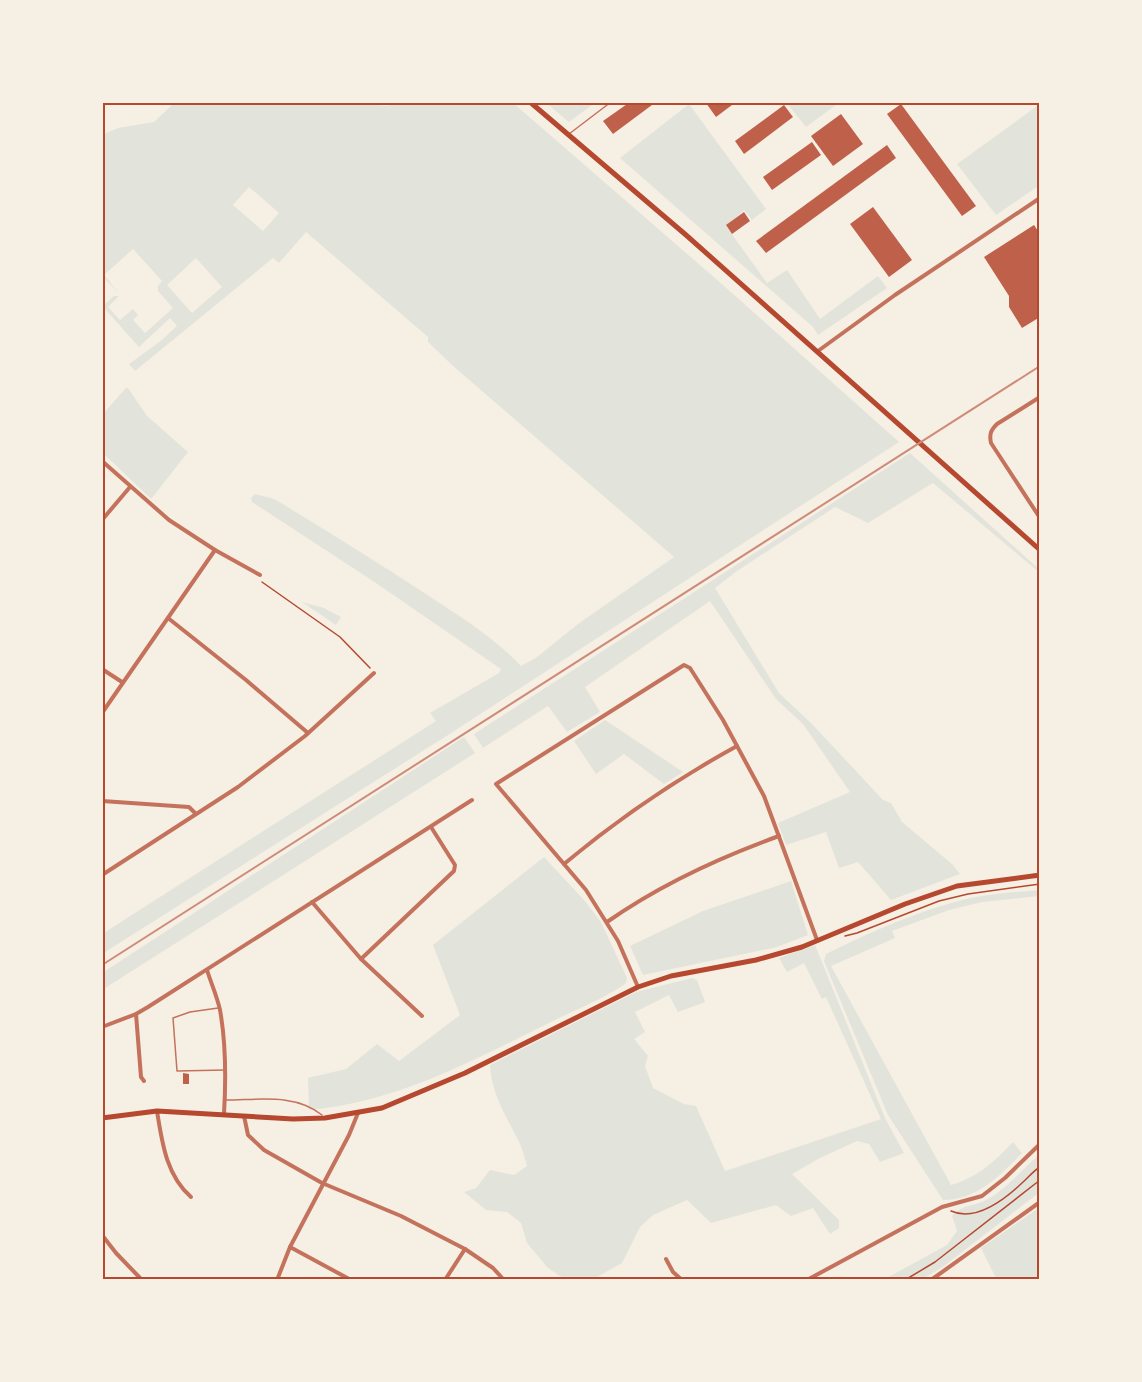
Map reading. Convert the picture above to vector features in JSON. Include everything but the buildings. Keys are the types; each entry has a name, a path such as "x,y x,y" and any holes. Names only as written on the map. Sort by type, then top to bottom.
{"main road":[{"path":"530,102 818,351 1040,550"},
{"path":"102,1118 158,1111 292,1119 325,1118 358,1113 397,1102 465,1073 638,987 671,976 756,960 802,947 905,904 957,886 1040,875"}],"street":[{"path":"818,351 1040,198"},
{"path":"1040,397 998,424 989,436 991,443 1040,518"},
{"path":"102,461 158,512 215,550 260,575"},
{"path":"102,520 130,487"},
{"path":"102,713 215,550"},
{"path":"168,618 308,733"},
{"path":"638,987 607,922 585,890 496,784 684,665 690,668 764,796 817,940"},
{"path":"102,669 122,682"},
{"path":"102,876 238,787 308,733 374,673"},
{"path":"564,864 619,820 657,794 737,746"},
{"path":"102,1027 136,1014 472,800"},
{"path":"102,801 189,807 195,813"},
{"path":"361,959 454,871 455,865 430,827"},
{"path":"607,922 654,891 692,871 779,836"},
{"path":"312,902 361,959 422,1016"},
{"path":"207,970 219,1008 225,1070 224,1114"},
{"path":"136,1014 141,1077 144,1082"},
{"path":"158,1111 161,1139 168,1164 182,1190 191,1197"},
{"path":"277,1280 290,1247 349,1135 358,1113"},
{"path":"244,1116 246,1130 264,1150 322,1183 401,1216 465,1249 493,1268 504,1280"},
{"path":"807,1280 942,1207 982,1196 1005,1178 1040,1144"},
{"path":"930,1280 1040,1202"},
{"path":"102,1235 142,1280"},
{"path":"290,1247 351,1280"},
{"path":"445,1280 465,1249"},
{"path":"666,1259 673,1272 682,1280"}],"lane":[{"path":"568,134 611,102"},
{"path":"219,1008 173,1017 177,1071 225,1070"},
{"path":"225,1100 300,1102 325,1118"}],"path":[{"path":"260,575 262,581 340,637 374,673"},
{"path":"837,937 857,933 947,899 1040,884"},
{"path":"955,1213 967,1214 989,1208 1040,1167"},
{"path":"905,1280 935,1262 1040,1179"}],"shaded area":[{"path":"175,102 330,102 387,106 392,103 417,102 512,102 899,442 448,735 102,954 102,934 436,721 430,713 499,673 501,669 252,502 251,498 255,494 278,501 408,582 488,636 521,666 537,657 578,624 674,557 452,365 428,342 428,337 306,232 279,263 273,258 135,371 129,364 177,326 170,318 139,347 104,308 104,305 114,296 119,296 108,307 120,320 133,309 138,315 133,320 145,333 173,308 158,291 158,286 162,281 133,249 104,275 119,293 102,276 105,272 102,268 102,135 118,128 154,122","holes":["249,187 279,213 263,231 233,205","196,258 222,287 192,313 167,285"]},
{"path":"545,102 596,102 569,122"},
{"path":"786,102 840,102 806,127"},
{"path":"689,104 766,209 752,220 744,210 726,226 767,283 787,270 820,319 878,276 887,288 818,335 813,327 620,158"},
{"path":"1040,104 1040,185 996,215 957,164"},
{"path":"126,388 147,416 188,452 151,499 102,452 102,415"},
{"path":"910,453 1040,570 1040,573 933,483 868,523 835,507 715,588 779,693 812,724 883,800 891,803 902,822 952,864 960,874 891,900 858,862 839,868 826,832 786,845 778,823 850,792 803,724 776,699 710,601 585,687 600,712 567,732 548,706 483,748 474,734"},
{"path":"302,602 324,608 341,617 336,625"},
{"path":"605,720 683,772 664,784 624,754 596,774 574,741"},
{"path":"464,737 475,753 102,990 102,973"},
{"path":"544,857 601,922 627,978 626,983 591,1003 435,1077 374,1098 309,1110 308,1078 346,1069 377,1044 399,1061 460,1015 433,945"},
{"path":"791,881 808,935 777,947 643,975 630,946 703,911"},
{"path":"1040,890 1040,896 982,902 949,910 892,931 895,938 831,966 951,1185 985,1168 1013,1142 1022,1153 996,1178 977,1191 955,1199 943,1200 888,1115 824,961 826,954 894,923 948,904 984,896"},
{"path":"815,945 885,1118 904,1153 880,1162 869,1144 857,1141 792,1174 839,1220 839,1228 830,1234 813,1208 791,1216 776,1205 711,1223 687,1200 653,1215 640,1227 622,1263 597,1277 566,1280 548,1268 527,1243 521,1223 507,1212 486,1210 464,1192 476,1188 490,1170 514,1175 527,1166 520,1144 493,1086 490,1065 636,992 692,978 697,980 705,1002 678,1012 669,995 635,1012 645,1032 634,1039 648,1056 645,1066 653,1088 684,1104 696,1106 725,1171 881,1119 826,997 822,999 804,963 787,972 779,958"},
{"path":"1040,1154 1040,1192 944,1266 921,1280 883,1280 947,1245 957,1231 952,1216 956,1212 994,1195 1008,1185"},
{"path":"1040,1207 1040,1280 997,1280 981,1248"}],"railway":[{"path":"102,965 1040,366"}]}
